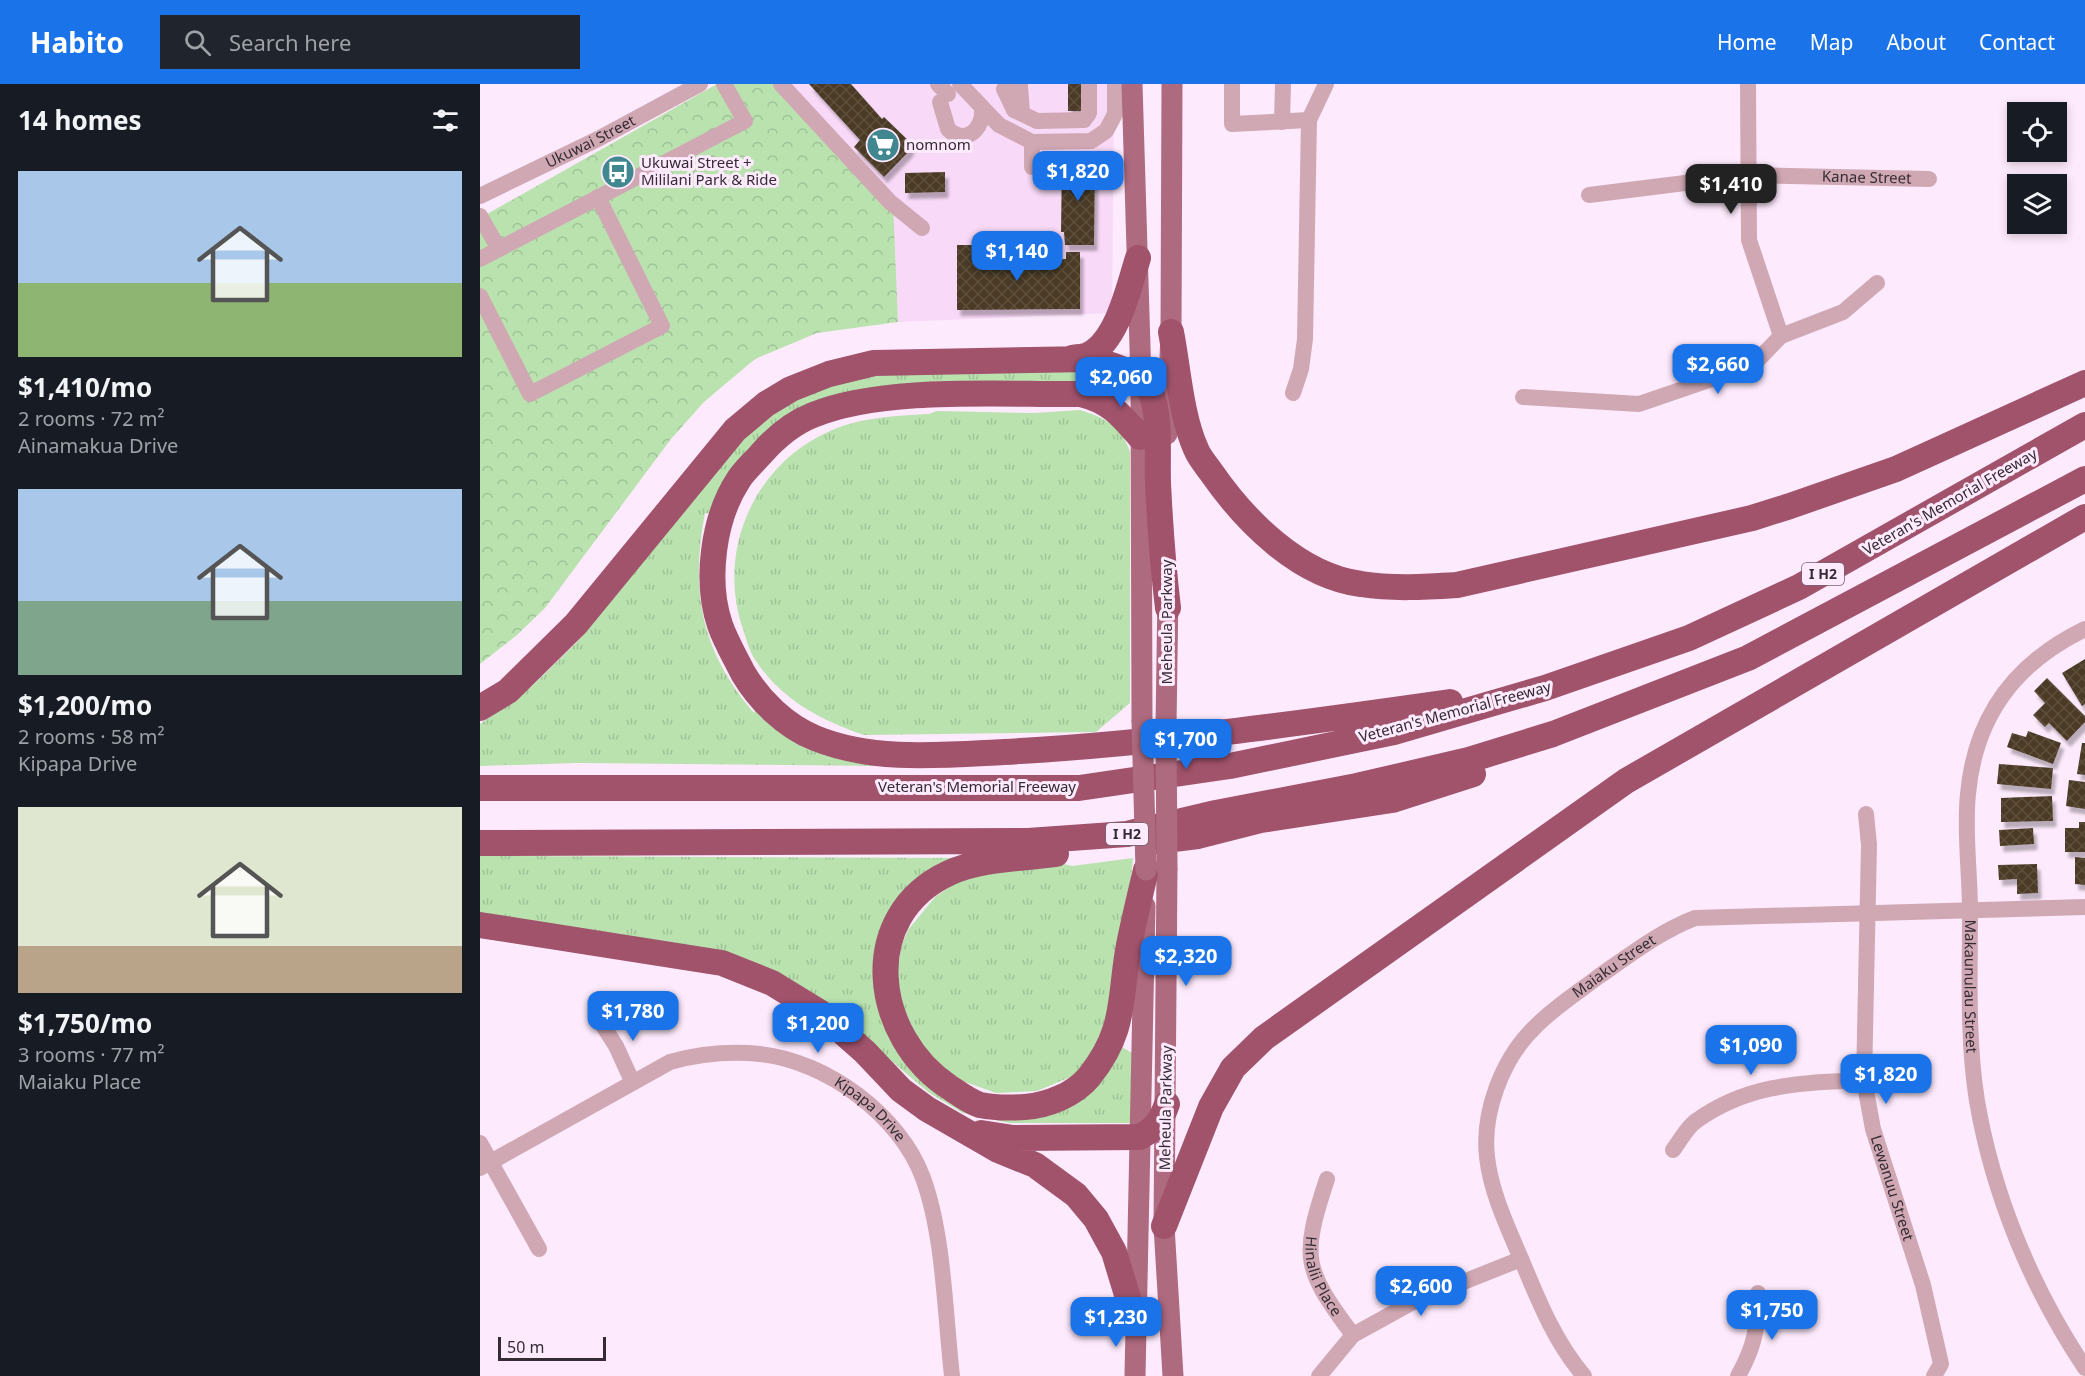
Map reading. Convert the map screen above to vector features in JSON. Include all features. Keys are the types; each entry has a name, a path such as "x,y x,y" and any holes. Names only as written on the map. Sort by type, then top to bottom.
{"highway":[{"path":"1069,359 1090,355 1107,337 1118,319 1138,258"},
{"path":"1171,333 1187,420 1196,450 1241,512 1281,549 1319,570 1359,584 1408,588 1457,585 1752,518 1896,469 2085,383"},
{"path":"480,708 508,691 542,661 576,624 735,430 766,404 791,389 829,374 874,363 1090,359 1109,364 1141,380 1150,391 1155,416 1161,543 1168,608"},
{"path":"1140,437 1122,416 1101,399 1081,394 860,400 810,416 785,431 739,479 724,513 715,542 714,582 719,622 729,648 752,687 779,716 799,730 826,742 875,753 957,754 1084,748 1333,719 1545,688"},
{"name":"Veteran's Memorial Freeway","path":"480,788 1079,788 1230,766 1394,732 1545,688 1689,638 1799,587 2085,425"},
{"name":"I H2","path":"480,843 1028,841 1126,834 1469,760 1553,734 1748,658 2085,479"},
{"path":"1164,1227 1211,1107 1233,1068 1264,1038 1626,781 2085,517"},
{"path":"1157,869 1129,946 1120,1022 1108,1050 1088,1078 1064,1096 1039,1106 1006,1108 978,1104 932,1076 915,1059 890,1008 884,972 888,946 898,917 918,892 947,874 968,865 1198,836 1261,820 1392,800 1571,741 1748,658"},
{"path":"480,925 722,963 772,983 821,1013 865,1052 901,1090 949,1122 998,1150 1035,1165 1076,1195 1096,1219 1114,1252 1135,1321"},
{"path":"949,1122 978,1133 1014,1138 1140,1137 1158,1125 1167,1104"}],"main road":[{"name":"Meheula Parkway","path":"1132,84 1141,380 1142,722 1157,869 1167,1104 1164,1227 1173,1376"},
{"name":"Meheula Parkway","path":"1135,1376 1140,1137 1166,725 1172,84"}],"street":[{"name":"Ukuwai Street","path":"480,196 598,139 700,84"},
{"path":"480,259 745,121 724,84"},
{"path":"781,84 890,202 922,228"},
{"path":"1007,84 1004,89 1014,110 1037,121 1084,120 1089,112 1089,84"},
{"path":"1016,84 1020,86 1022,113"},
{"path":"982,109 983,119 972,134 959,136 948,129 949,90 982,109 999,125 1032,142 1091,141 1106,131 1115,114 1115,84"},
{"path":"1232,84 1232,124 1309,120"},
{"path":"1282,122 1283,84"},
{"path":"1293,393 1301,369 1305,339 1309,120 1326,84"},
{"path":"1748,84 1749,240 1780,336"},
{"path":"1032,142 1032,167"},
{"name":"Kanae Street","path":"1589,195 1749,175 1929,179"},
{"path":"480,296 530,394 662,326 598,197"},
{"path":"480,216 499,249"},
{"path":"1522,397 1639,404 1753,365 1780,336 1843,312 1877,283"},
{"name":"Makaunulau Street","path":"2085,629 2045,652 2025,668 2003,693 1986,720 1971,767 1967,796 1970,910 1968,999 1977,1101 1988,1154 2029,1270 2067,1341 2085,1368"},
{"name":"Lewanuu Street","path":"1866,814 1869,845 1864,1080 1873,1129 1930,1312 1941,1364 1934,1376"},
{"name":"Maiaku Street","path":"1584,1376 1553,1334 1499,1205 1490,1167 1488,1127 1493,1101 1503,1074 1517,1048 1534,1028 1582,989 1667,928 1695,918 2085,907"},
{"path":"600,1022 632,1081"},
{"name":"Kipapa Drive","path":"485,1165 632,1081 670,1062 696,1055 761,1054 801,1064 862,1099 895,1133 913,1156 930,1203 952,1376"},
{"path":"1673,1150 1695,1122 1743,1096 1790,1083 1864,1080"},
{"path":"480,1143 485,1165 539,1248"},
{"name":"Hinalii Place","path":"1327,1179 1311,1228 1311,1266 1322,1293 1353,1335"},
{"path":"1319,1376 1353,1335 1413,1302 1521,1259"},
{"path":"1738,1376 1749,1357 1758,1328 1758,1293"}],"shaded area":[{"path":"781,84 1114,84 1112,313 898,322 893,201"}],"green space":[{"path":"717,84 781,84 893,201 898,322 817,333 755,359 704,402 671,439 545,608 517,635 480,664 480,218"},
{"path":"1086,366 1117,375 1116,388 1074,383 832,399 712,514 705,513 699,569 704,619 711,643 736,690 754,713 756,707 886,766 576,763 480,766 480,724 532,686 576,643 693,500 710,472 777,406 855,373"},
{"path":"1080,410 1105,420 1117,429 1127,443 1130,452 1130,703 1096,732 864,735 802,706 764,672 749,648 736,599 735,570 739,541 748,513 762,488 781,465 803,446 842,426 878,418 929,414 937,411 1034,413"},
{"path":"480,856 964,858 945,866 875,972 875,995 881,1016 897,1051 909,1064 1014,1118 1120,1046 1132,1053 1131,1123 1009,1123 963,1113 928,1092 819,999 480,918"},
{"path":"1133,858 1118,1007 1111,1037 1073,1076 1037,1091 996,1093 957,1079 927,1055 903,1011 897,975 901,947 908,930 935,897 957,882 1000,869 1064,864 1072,866"}],"building":[{"path":"809,84 851,84 882,119 884,117 911,143 910,150 884,177 854,147 860,140"},
{"path":"1068,84 1088,84 1088,111 1068,111"},
{"path":"1095,159 1094,245 1065,245 1064,232 1061,232 1062,160"},
{"path":"945,172 945,192 905,193 905,173"},
{"path":"957,245 982,245 982,260 1066,259 1066,252 1080,252 1080,309 957,310"},
{"path":"2085,659 2085,704 2082,706 2062,673"},
{"path":"2047,678 2085,716 2085,722 2067,741 2049,723 2045,727 2033,715 2045,703 2034,691"},
{"path":"2028,731 2061,743 2053,764 2007,747 2012,733 2026,737"},
{"path":"2082,743 2085,743 2085,775 2077,774"},
{"path":"1999,764 2053,768 2051,789 1997,784"},
{"path":"2069,780 2085,782 2085,809 2066,806"},
{"path":"2052,796 2053,821 2001,822 2001,798"},
{"path":"2079,822 2085,822 2085,852 2065,852 2065,828 2079,828"},
{"path":"2033,828 2034,844 2000,846 1999,830"},
{"path":"2075,857 2085,858 2085,885 2075,884"},
{"path":"2037,864 2038,893 2017,894 2017,879 1999,880 1998,865"}],"place":[{"name":"nomnom","path":"883,145"},
{"name":"Ukuwai Street + Mililani Park & Ride","path":"618,172"}]}
